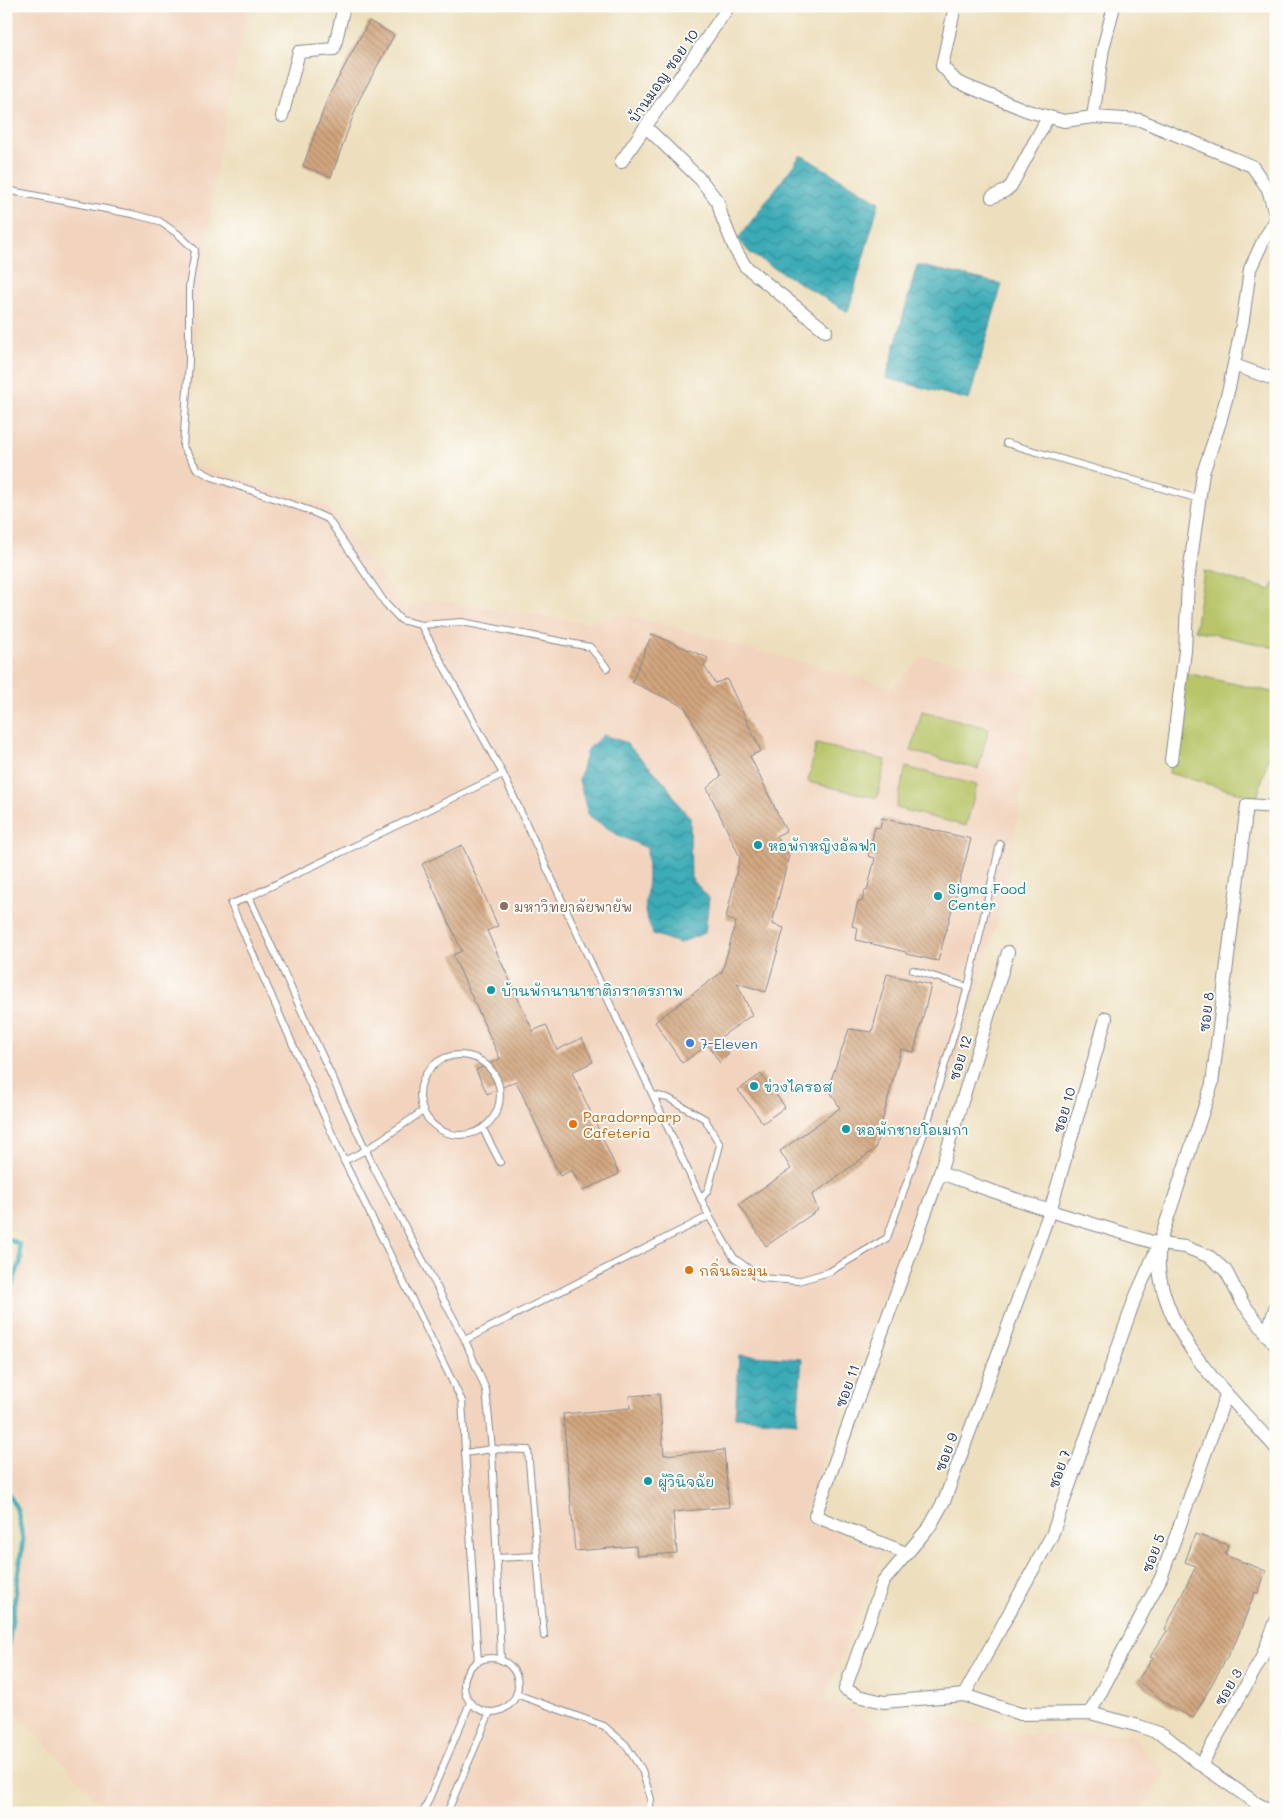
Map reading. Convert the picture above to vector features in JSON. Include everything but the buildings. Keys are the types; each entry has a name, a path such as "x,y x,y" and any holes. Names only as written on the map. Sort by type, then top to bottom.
{"street":[{"path":"282,116 299,52 334,49 344,6"},
{"name":"บ้านมอญ ซอย 10","path":"621,162 729,6"},
{"path":"955,6 942,66 957,82 1028,111 1064,122 1093,117 1140,120 1252,166 1268,189 1276,219 1250,269 1244,320 1234,365 1220,422 1203,473 1188,581 1185,651 1171,760"},
{"path":"1093,117 1103,49 1114,6"},
{"path":"992,196 1006,191 1011,186 1048,117"},
{"path":"646,127 702,180 718,202 731,240 745,266 826,331"},
{"path":"1234,365 1276,380"},
{"name":"ซอย 8","path":"1159,1244 1212,1084 1247,806 1276,807"},
{"name":"ซอย 12","path":"940,1173 1008,952"},
{"name":"ซอย 10","path":"1050,1211 1106,1018"},
{"path":"940,1173 1050,1211 1159,1244 1185,1247 1210,1257 1226,1270 1242,1302 1276,1346"},
{"name":"ซอย 11","path":"906,1554 815,1516 940,1173"},
{"name":"ซอย 9","path":"964,1695 884,1702 858,1696 845,1688 883,1582 930,1526 945,1499 1050,1211"},
{"path":"1159,1244 1159,1275 1174,1320 1192,1350 1226,1395 1276,1448"},
{"name":"ซอย 7","path":"964,1695 1052,1535 1135,1298 1159,1244"},
{"path":"1266,1335 1276,1306"},
{"name":"ซอย 5","path":"1090,1713 1161,1578 1226,1395"},
{"name":"ซอย 3","path":"1201,1765 1261,1659 1276,1621"},
{"path":"964,1695 1020,1714 1090,1713 1139,1726 1164,1735 1201,1765 1256,1803 1276,1813"}],"lane":[{"path":"6,190 159,221 178,234 195,250 189,287 189,361 183,447 197,469 212,477 308,510 328,520 385,603 401,620 421,625 462,622 590,647 607,668"},
{"path":"1006,444 1199,499"},
{"path":"421,625 503,774 709,1216 734,1258 761,1278 798,1281 829,1272 887,1238 925,1131 968,987 1000,844"},
{"path":"478,1662 462,1402 344,1161 231,904 503,774"},
{"path":"249,897 366,1150 465,1340 486,1390 492,1449 501,1660"},
{"path":"913,970 968,987"},
{"path":"464,1055 478,1058 489,1067 497,1078 500,1092 499,1106 493,1119 483,1129 472,1134 461,1136 438,1130 429,1122 423,1111 420,1098 421,1084 427,1071 438,1061 450,1056 464,1055"},
{"path":"653,1095 668,1098 705,1119 720,1145 708,1190 701,1199"},
{"path":"344,1161 366,1150 423,1111"},
{"path":"483,1129 500,1162"},
{"path":"465,1340 709,1216"},
{"path":"465,1453 492,1449 528,1450 544,1636"},
{"path":"496,1558 537,1556"},
{"path":"486,1658 501,1660 510,1667 516,1677 516,1694 506,1707 490,1712 482,1711 470,1703 464,1690 464,1680 469,1669 478,1662 486,1658"},
{"path":"516,1694 604,1726 625,1744 642,1770 651,1799 649,1813"},
{"path":"423,1813 470,1703"},
{"path":"447,1813 490,1712"}],"shaded area":[{"name":"มหาวิทยาลัยพายัพ","path":"6,6 248,6 221,140 197,315 188,462 329,507 405,607 435,600 583,622 623,614 893,687 923,656 1040,676 1006,893 925,1174 803,1518 882,1553 824,1702 852,1709 883,1733 932,1710 1011,1734 1132,1734 1152,1761 1165,1771 1140,1813 109,1813 6,1701 6,1664 27,1518 6,1478 6,1296 26,1237 6,1229"}],"green space":[{"path":"1204,571 1271,590 1276,578 1276,648 1195,630"},
{"path":"1186,673 1276,693 1276,731 1257,798 1169,773"},
{"path":"922,711 989,728 978,769 911,751"},
{"path":"816,744 886,760 877,798 808,782"},
{"path":"906,767 977,785 966,826 896,808"}],"water":[{"path":"801,155 879,202 848,312 751,254 738,239"},
{"path":"917,265 1002,284 969,400 886,378"},
{"path":"603,735 625,742 664,781 679,805 690,817 691,878 709,898 705,933 679,943 653,934 645,912 648,877 647,848 618,835 588,815 579,780 587,750"},
{"path":"739,1355 802,1359 797,1422 735,1417"}],"waterway":[{"path":"6,1238 19,1244 21,1260 6,1302"},
{"path":"6,1490 17,1509 23,1540 6,1662"}],"place":[{"name":"หอพักหญิงอัลฟา","path":"758,845"},
{"name":"Sigma Food Center","path":"938,896"},
{"name":"มหาวิทยาลัยพายัพ","path":"504,906"},
{"name":"บ้านพักนานาชาติภราดรภาพ","path":"491,990"},
{"name":"7-Eleven","path":"690,1043"},
{"name":"ข่วงไครอส","path":"754,1086"},
{"name":"Paradornparp Cafeteria","path":"573,1124"},
{"name":"หอพักชายโอเมกา","path":"846,1129"},
{"name":"กลิ่นละมุน","path":"689,1270"},
{"name":"ผัูวินิจฉัย","path":"648,1481"}]}
